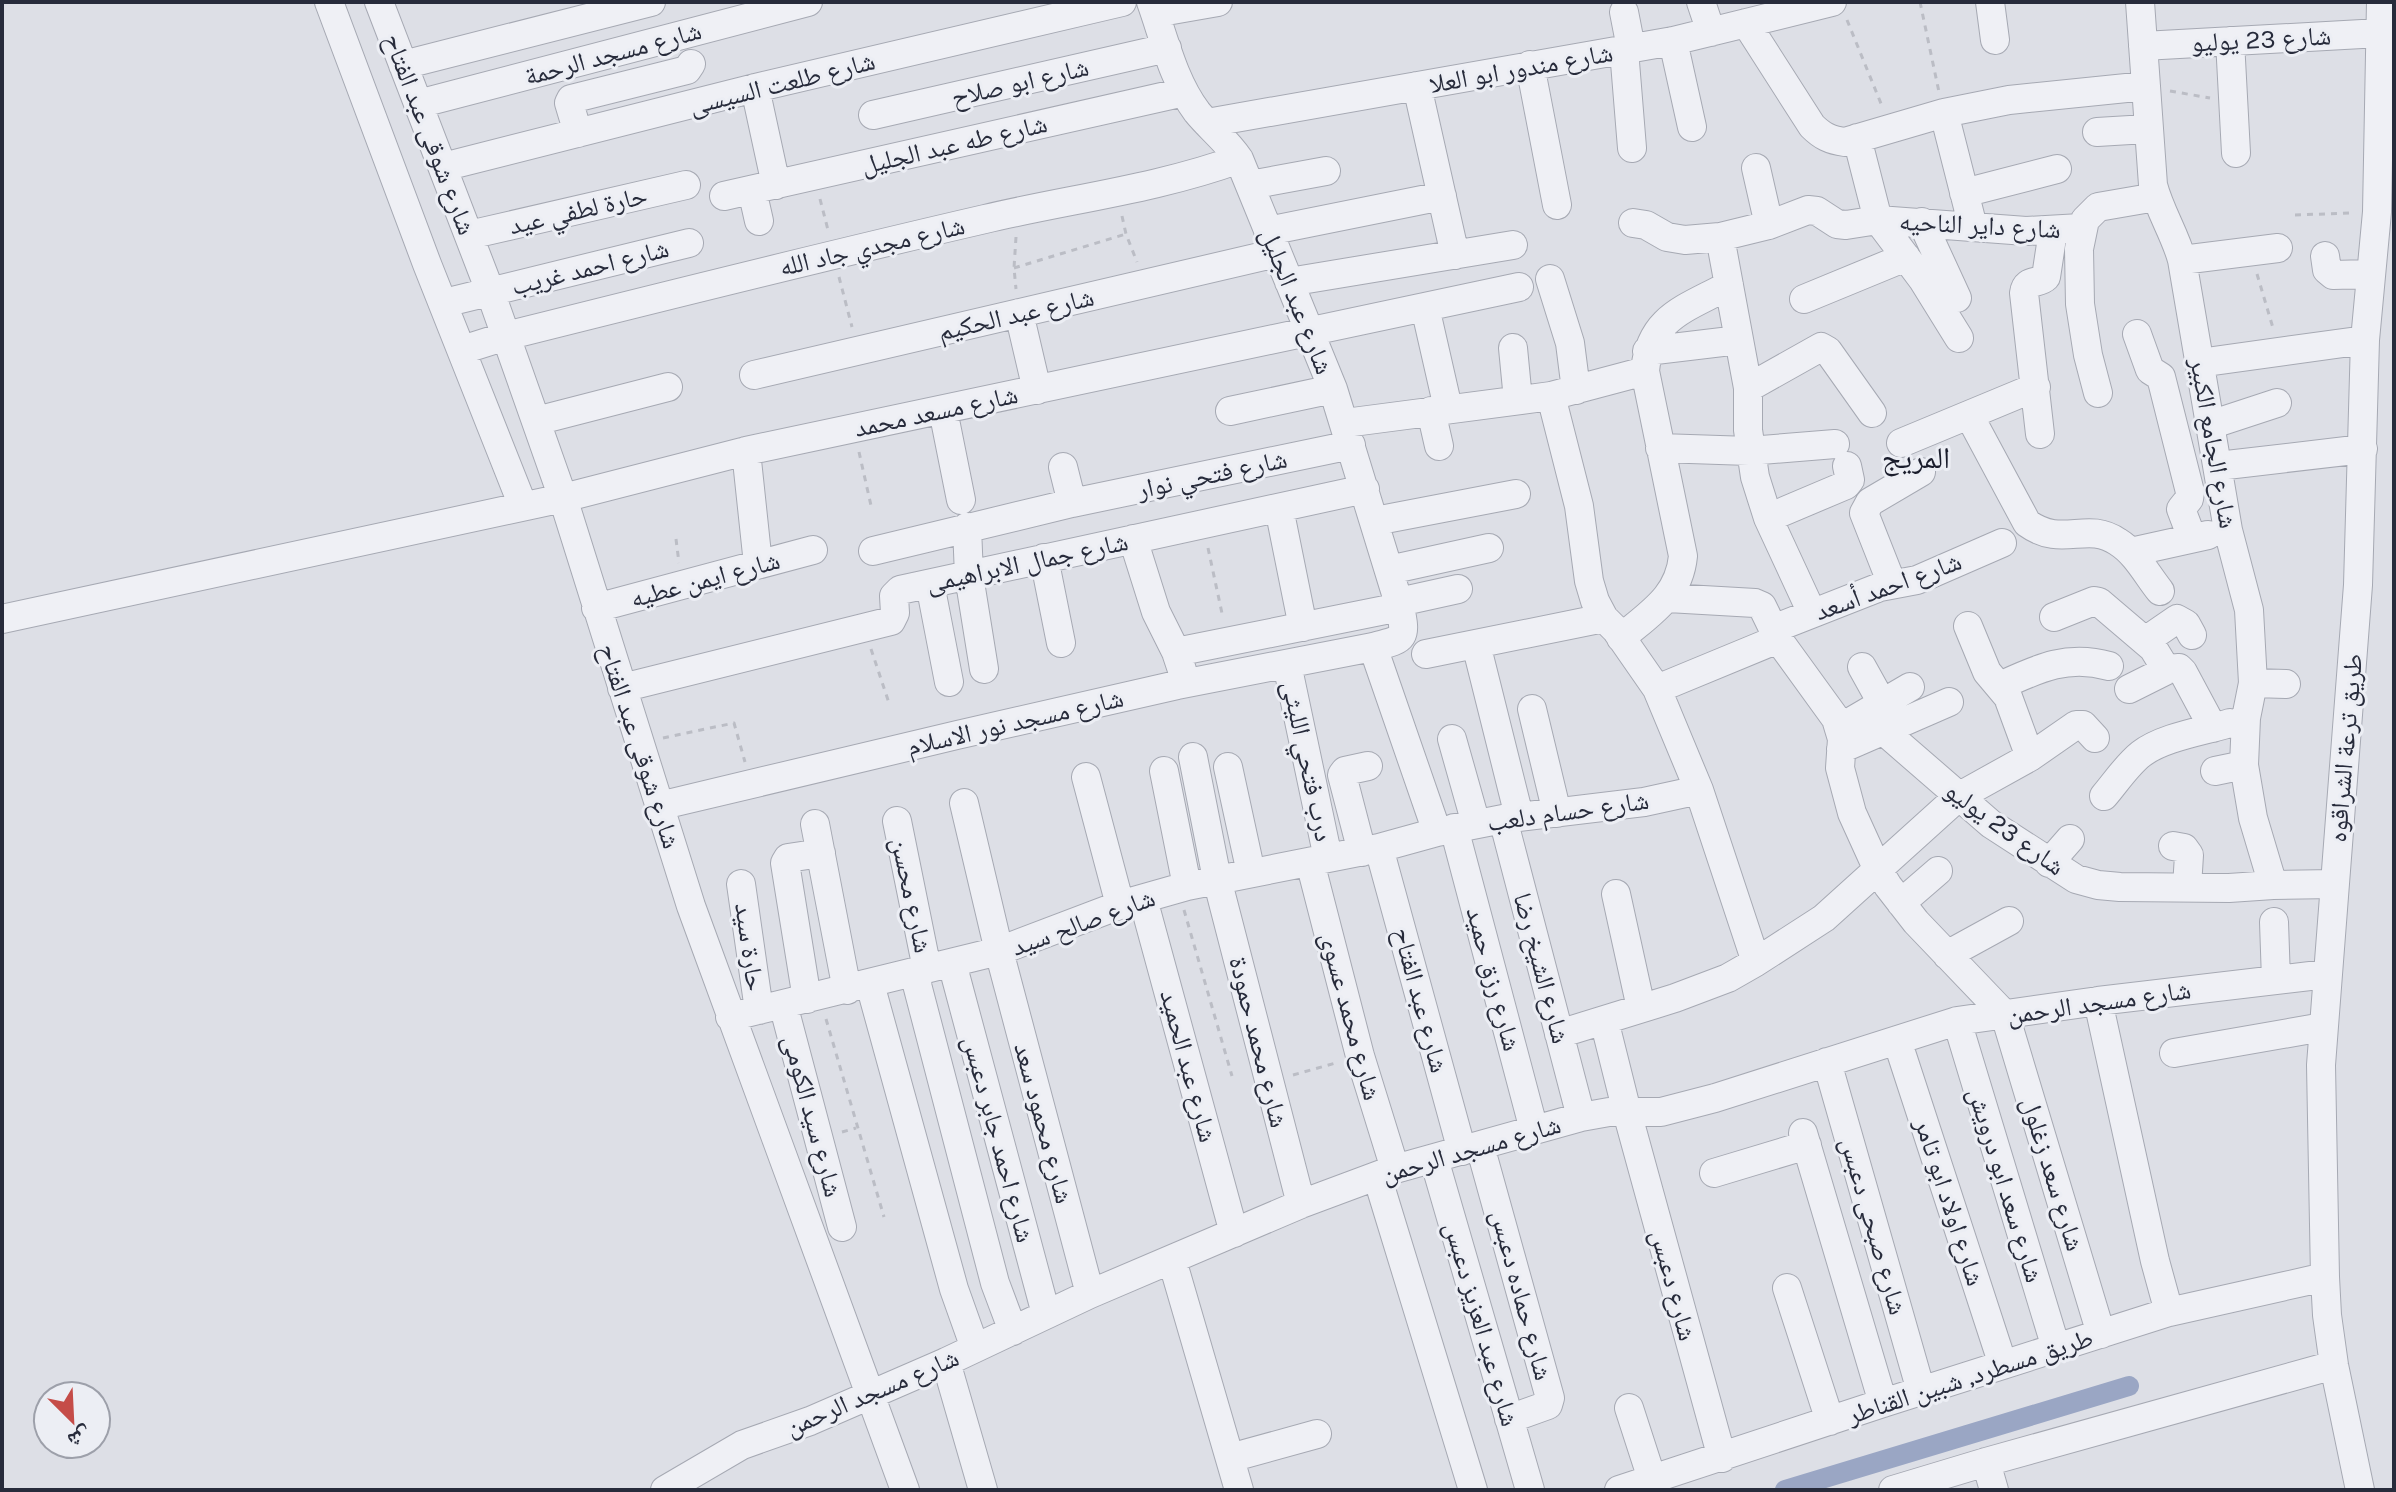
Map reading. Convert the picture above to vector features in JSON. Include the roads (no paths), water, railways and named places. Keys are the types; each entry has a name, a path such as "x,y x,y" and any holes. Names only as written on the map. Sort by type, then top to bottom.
{"street":[{"name":"شارع شوقى عبد الفتاح","path":"329,2 427,264 523,506"},
{"name":"شارع شوقى عبد الفتاح","path":"379,2 506,336 563,498 659,806 730,1017 905,1490"},
{"path":"403,65 651,2"},
{"name":"شارع مسجد الرحمة","path":"418,104 808,2"},
{"name":"شارع طلعت السيسى","path":"443,167 755,88 1122,2"},
{"path":"1218,2 1153,8 1184,92 1239,159"},
{"path":"1701,2 1711,32"},
{"path":"1990,2 1995,40"},
{"name":"شارع الجامع الكبير","path":"2140,2 2147,129 2156,197 2182,260 2228,530 2249,610 2253,683 2246,718 2244,765 2253,818 2273,885"},
{"name":"طريق ترعة الشراقوه","path":"2357,1489 2334,1365 2325,1277 2321,1065 2355,632 2365,340 2377,212 2381,2"},
{"name":"شارع مندور ابو العلا","path":"1207,123 1673,41 1746,23 1839,9"},
{"path":"1624,12 1632,148"},
{"path":"1746,23 1812,126 1832,140 1845,142 1944,113 2009,100 2146,86"},
{"name":"شارع 23 يوليو","path":"2143,46 2380,33"},
{"path":"1673,41 1692,127"},
{"path":"2230,41 2236,153"},
{"name":"شارع ابو صلاح","path":"873,115 1167,48"},
{"path":"578,133 569,103 571,99 687,70 691,64"},
{"path":"1530,65 1557,205"},
{"path":"1417,86 1455,255"},
{"path":"755,88 764,188 759,221"},
{"name":"شارع طه عبد الجليل","path":"724,196 1184,92"},
{"path":"1944,113 1973,227"},
{"path":"2097,132 2147,129"},
{"path":"1857,138 1878,220 1959,338"},
{"name":"شارع عبد الجليل","path":"1239,159 1333,389 1400,605"},
{"name":"شارع مجدي جاد الله","path":"462,350 506,336 833,254 1018,211 1153,184 1239,159"},
{"path":"1756,168 1769,225"},
{"path":"1964,193 2057,169"},
{"path":"1250,185 1326,171"},
{"name":"حارة لطفي عيد","path":"469,235 686,185"},
{"name":"شارع عبد الحكيم","path":"754,375 1146,284 1273,242 1442,196"},
{"name":"شارع داير الناحيه","path":"1633,223 1646,225 1667,237 1685,240 1720,237 1769,225 1808,210 1846,225 1878,220 1999,230 2067,230 2098,207 2156,197"},
{"path":"1922,222 1957,298"},
{"path":"2040,434 2024,293 2028,283 2039,282 2046,277 2067,230"},
{"name":"شارع داير الناحيه","path":"2067,230 2079,249 2080,304 2098,393"},
{"path":"1720,237 1748,388 1749,451 1755,477 1768,518 1812,613"},
{"name":"شارع احمد غريب","path":"444,303 689,243"},
{"path":"1289,282 1513,245"},
{"path":"2182,260 2264,249"},
{"path":"2325,256 2327,270 2333,275 2370,274"},
{"path":"1804,299 1906,257"},
{"path":"1550,279 1570,343 1564,393 1589,581 1595,601 1657,689 1699,790 1756,962"},
{"path":"1426,654 1476,644 1612,628 1668,598 1682,571 1683,556 1660,448 1646,361 1661,326 1673,314 1729,285"},
{"name":"شارع مسعد محمد","path":"2,619 563,498 746,451 1519,287"},
{"path":"1425,307 1439,410 1439,446"},
{"path":"1019,313 1037,390"},
{"path":"2137,334 2150,370 2161,377 2190,492 2181,509 2192,538"},
{"path":"1348,434 1439,410 1564,393 1646,361 1739,340"},
{"path":"2199,363 2365,340"},
{"path":"1748,388 1821,347 1828,351 1872,413"},
{"path":"1513,348 1518,400"},
{"path":"536,421 668,387"},
{"path":"1901,443 2036,387"},
{"path":"1230,411 1333,389"},
{"path":"2210,425 2277,403"},
{"path":"943,410 964,514 969,576 984,669"},
{"path":"1969,415 2027,523 2039,532 2053,536 2084,532 2102,534 2118,541 2131,552 2160,591"},
{"name":"شارع فتحي نوار","path":"873,551 964,514 1072,503 1348,434"},
{"path":"1660,448 1841,455 1850,480 1846,485 1768,518"},
{"path":"2218,466 2363,449"},
{"path":"746,451 758,564"},
{"path":"1063,467 1072,503"},
{"path":"1892,584 1864,513 1870,502 1921,472"},
{"name":"شارع جمال الابراهيمى","path":"622,688 891,621 894,618 894,596 900,590 1365,489"},
{"path":"1375,521 1516,494"},
{"path":"1279,508 1303,627"},
{"path":"2131,552 2228,530"},
{"path":"1133,539 1156,612 1183,673 1177,685"},
{"name":"شارع احمد أسعد","path":"1657,689 1776,634 1812,613 1880,587 1917,580 2002,543"},
{"path":"1389,570 1489,548"},
{"name":"شارع ايمن عطيه","path":"596,608 813,550"},
{"path":"1044,558 1061,643"},
{"path":"930,584 949,682"},
{"path":"1176,652 1303,627 1458,589"},
{"path":"1668,598 1762,606 1776,634 1830,710 1841,739 1840,768 1852,813 1877,868 1901,903 2005,1015"},
{"path":"2054,617 2094,601 2099,602 2153,648 2169,669"},
{"name":"شارع مسجد نور الاسلام","path":"659,806 1177,685 1373,647 1404,635 1400,605"},
{"path":"2145,641 2177,619 2186,624 2192,635"},
{"path":"1968,626 1993,681 2008,697 2030,757"},
{"path":"1476,644 1478,824"},
{"path":"1373,647 1478,824"},
{"path":"2000,686 2038,669 2064,662 2089,660 2109,666"},
{"name":"درب فتحي الليثى","path":"1287,664 1319,860"},
{"path":"1862,667 1882,703"},
{"path":"2129,689 2169,669 2179,668 2213,728"},
{"path":"2253,683 2286,684"},
{"path":"1841,739 1882,703 1910,687"},
{"path":"1841,739 1885,732 1949,702"},
{"path":"1532,709 1557,813"},
{"path":"2104,796 2144,751 2246,718"},
{"path":"1559,1034 1728,978 1824,918 1958,797 2030,757 2076,725 2083,725 2095,738"},
{"name":"شارع 23 يوليو","path":"1885,732 1991,824 2076,879 2098,885 2229,888 2334,884"},
{"path":"1452,739 1478,824"},
{"name":"شارع محمد حمودة","path":"1193,757 1217,879 1301,1204"},
{"path":"2215,771 2244,765"},
{"name":"شارع عبد الفتاح","path":"1368,766 1345,771 1342,775 1471,1148"},
{"path":"1228,767 1251,873"},
{"path":"1164,771 1182,887"},
{"name":"شارع عبد الحميد","path":"1086,777 1132,902 1234,1233"},
{"name":"شارع حسام دلعب","path":"1478,824 1644,802 1699,790"},
{"name":"شارع محمود سعد","path":"964,803 999,951 1090,1294"},
{"name":"شارع محسن","path":"897,821 931,968"},
{"path":"814,997 821,853 815,824"},
{"name":"شارع صالح سيد","path":"730,1017 999,951 1182,887 1370,850 1478,824"},
{"name":"شارع الشيخ رضا","path":"1478,824 1559,1034 1581,1117"},
{"name":"شارع رزق حميد","path":"1478,824 1534,1130"},
{"path":"2049,863 2070,839"},
{"path":"2173,846 2181,846 2189,855 2187,887"},
{"path":"821,853 788,858 785,863 814,997 954,1289 975,1348"},
{"name":"شارع محمد عسوى","path":"1319,860 1386,1173 1473,1490"},
{"path":"1901,903 1938,871"},
{"name":"حارة سيد","path":"741,884 814,997"},
{"path":"1616,894 1641,1008"},
{"path":"1947,955 2009,921"},
{"path":"2274,922 2276,980"},
{"path":"931,968 995,1283 1013,1331"},
{"name":"شارع احمد جابر دعبس","path":"931,968 1046,1314"},
{"name":"شارع مسجد الرحمن","path":"665,1490 742,1445 810,1421 946,1362 1090,1294 1301,1204 1386,1173 1581,1117 1661,1112 1715,1098 1957,1021 2327,974"},
{"name":"شارع سيد الكومى","path":"814,997 842,1227"},
{"path":"2098,1001 2151,1247 2169,1312"},
{"name":"شارع سعد زغلول","path":"2005,1015 2101,1334"},
{"path":"1604,1020 1627,1112"},
{"name":"شارع سعد ابو درويش","path":"1957,1021 2056,1348"},
{"path":"2174,1053 2323,1027"},
{"name":"شارع اولاد ابو تامر","path":"1897,1040 2003,1365"},
{"name":"شارع صبحى دعبس","path":"1827,1062 1921,1391"},
{"name":"شارع دعبس","path":"1627,1112 1722,1458"},
{"name":"شارع صبحى دعبس","path":"1714,1173 1805,1139 1883,1403"},
{"name":"شارع حماده دعبس","path":"1471,1148 1550,1398 1548,1405 1509,1419"},
{"name":"شارع عبد العزيز دعبس","path":"1434,1159 1530,1490"},
{"path":"1172,1260 1239,1490"},
{"name":"طريق مسطرد, شبين القناطر","path":"1619,1490 2169,1312 2325,1277"},
{"path":"1787,1288 1830,1421"},
{"path":"946,1362 983,1490"},
{"path":"1893,1490 2334,1365"},
{"path":"1629,1408 1652,1479"},
{"path":"1230,1458 1317,1434"},
{"path":"1986,1462 1994,1490"}],"waterway":[{"path":"1785,1490 2129,1386"}],"district":[{"name":"المريج","path":"1916,458"}]}
